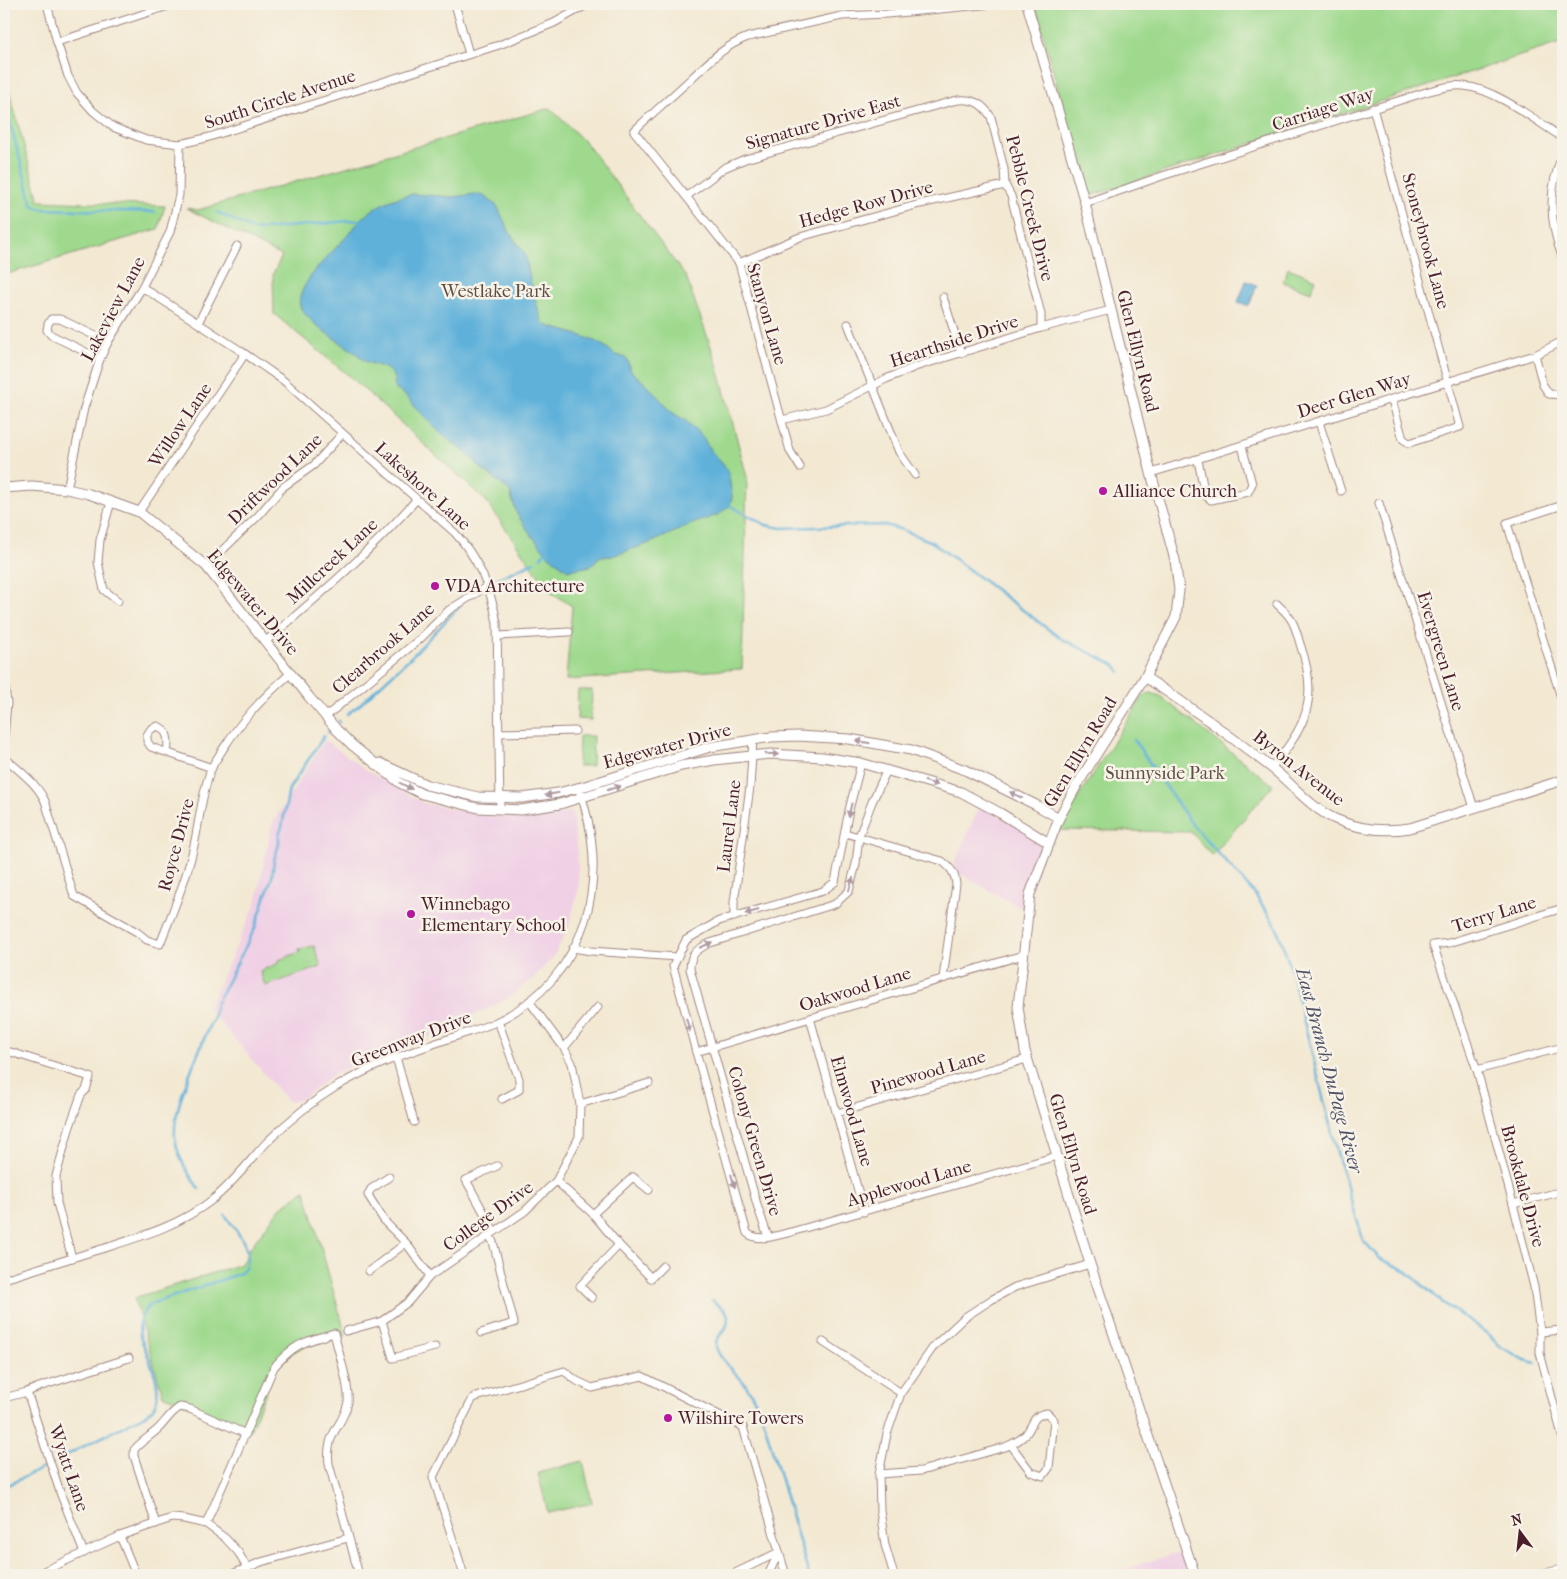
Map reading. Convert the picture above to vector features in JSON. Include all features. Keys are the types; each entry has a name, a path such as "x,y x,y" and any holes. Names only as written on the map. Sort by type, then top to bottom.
{"street":[{"name":"South Circle Avenue","path":"47,4 68,76 93,111 113,127 136,137 156,142 180,144 206,138 528,34 554,23 578,6 588,4"},
{"path":"57,42 174,4"},
{"path":"455,4 469,54"},
{"name":"Stanyon Lane","path":"800,467 790,451 738,263 634,131 655,109 720,52 742,40 842,16 887,14 993,4"},
{"name":"Glen Ellyn Road","path":"1027,4 1085,204 1151,473 1175,560 1179,590 1176,617 1145,677 1077,785 1059,818 1049,843 1030,894 1018,1007 1027,1059 1090,1264 1195,1575"},
{"name":"Carriage Way","path":"1085,204 1162,176 1439,88 1463,85 1482,90 1496,96 1563,138"},
{"name":"Signature Drive East","path":"687,196 724,168 745,159 954,100 976,101"},
{"name":"Pebble Creek Drive","path":"976,101 987,110 991,117 1004,169 1005,185 1014,205 1041,314 1041,328"},
{"name":"Stoneybrook Lane","path":"1373,108 1460,427 1409,443 1403,439 1392,400"},
{"name":"Lakeview Lane","path":"67,489 84,408 100,359 108,342 142,287 170,232 179,195 180,144"},
{"path":"1563,154 1554,177 1550,199 1557,243 1563,259"},
{"name":"Hedge Row Drive","path":"738,263 800,237 920,204 1005,185"},
{"path":"198,323 237,246"},
{"name":"Lakeshore Lane","path":"142,287 284,381 463,542 484,574 486,587 493,600 498,636 500,809"},
{"path":"943,297 961,353"},
{"name":"Hearthside Drive","path":"782,420 826,409 886,379 915,367 1041,328 1111,310"},
{"path":"100,359 51,335 47,330 48,324 51,319 60,319 108,342"},
{"path":"848,324 899,452 915,475"},
{"name":"Deer Glen Way","path":"1151,473 1535,355 1563,341"},
{"name":"Willow Lane","path":"139,512 245,354"},
{"path":"1535,355 1543,385 1549,394 1563,395"},
{"path":"1319,422 1341,491"},
{"name":"Driftwood Lane","path":"206,566 258,516 283,487 314,465 342,434"},
{"path":"1198,460 1205,495 1212,500 1248,492 1252,484 1242,446"},
{"name":"Edgewater Drive","path":"4,488 32,486 67,489 90,494 139,512 206,566 325,717 347,740 400,783 422,794 478,808 520,810 560,804 582,798 681,766 752,755 770,754 822,757 862,763 961,792 1049,843"},
{"name":"Millcreek Lane","path":"266,641 331,586 366,553 416,500"},
{"path":"112,502 100,540 98,562 104,590 118,601"},
{"name":"Evergreen Lane","path":"1379,502 1474,808"},
{"path":"1563,505 1505,521 1563,704"},
{"name":"Clearbrook Lane","path":"325,717 421,638 449,610 486,587"},
{"path":"1271,768 1294,739 1306,711 1310,693 1309,674 1292,619 1277,604"},
{"path":"498,636 569,632"},
{"name":"Royce Drive","path":"4,757 34,784 45,801 74,896 137,932 147,940 160,944 192,857 201,808 212,768 233,733 249,712 291,673"},
{"name":"Byron Avenue","path":"1145,677 1208,720 1271,768 1322,811 1334,818 1363,828 1386,830 1410,828 1563,780"},
{"path":"4,680 7,703 4,738"},
{"path":"498,733 575,731"},
{"name":"Edgewater Drive","path":"367,757 427,785 478,797 522,798 558,793 710,747 771,737 808,736 849,739 911,750 965,770 1059,818"},
{"name":"Laurel Lane","path":"734,916 734,902 750,787 753,740"},
{"path":"167,752 212,768"},
{"path":"573,948 677,957 686,940 718,921 823,891 835,882 862,763"},
{"name":"Colony Green Drive","path":"677,957 673,966 674,974 747,1233 752,1238 768,1237 690,969 690,958 699,948 710,942 835,904 849,891 856,864 859,836 887,770"},
{"name":"Greenway Drive","path":"4,1279 157,1231 195,1213 214,1199 267,1142 303,1109 350,1079 396,1057 498,1021 529,1001 555,976 573,948 588,913 593,880 592,842 578,787"},
{"path":"845,833 942,861 950,867 956,884 944,978"},
{"name":"Terry Lane","path":"1433,945 1449,943 1563,908"},
{"name":"Brookdale Drive","path":"1433,945 1477,1070 1513,1204 1534,1287 1540,1332 1540,1353 1563,1439"},
{"name":"Oakwood Lane","path":"696,1052 1023,955"},
{"name":"College Drive","path":"346,1331 382,1321 408,1302 430,1276 526,1211 556,1181 579,1137 580,1104 572,1063 564,1048 529,1001"},
{"path":"564,1048 598,1007"},
{"name":"Elmwood Lane","path":"810,1018 864,1212"},
{"path":"498,1021 519,1079 519,1090 502,1098"},
{"path":"1477,1070 1563,1047"},
{"path":"4,1050 90,1077 86,1090 81,1095 69,1129 56,1176 57,1204 72,1258"},
{"path":"396,1057 414,1122"},
{"name":"Pinewood Lane","path":"837,1113 1027,1059"},
{"path":"580,1104 649,1083"},
{"name":"Applewood Lane","path":"768,1237 864,1212 1057,1156"},
{"path":"481,1333 514,1323 492,1233 466,1180 497,1166"},
{"path":"389,1177 371,1189 368,1195 385,1222 406,1243 430,1276"},
{"path":"593,1214 634,1177 649,1190"},
{"path":"556,1181 593,1214 619,1245 651,1278 662,1266"},
{"path":"1513,1204 1563,1191"},
{"path":"369,1271 406,1243"},
{"path":"592,1298 580,1286 619,1245"},
{"path":"894,1575 885,1545 880,1510 879,1474 887,1434 901,1393 934,1346 965,1317 990,1300 1015,1287 1090,1264"},
{"path":"382,1321 393,1358 435,1347"},
{"path":"1540,1332 1563,1330"},
{"path":"206,1524 274,1367 295,1346 334,1334 347,1388 348,1402 343,1416 332,1433 327,1454 359,1575"},
{"path":"823,1342 901,1393"},
{"path":"4,1398 28,1392 129,1358"},
{"path":"464,1575 433,1477 473,1398 564,1370 577,1381 592,1388 642,1376 743,1427 786,1575"},
{"name":"Wyatt Lane","path":"28,1392 61,1495 84,1553"},
{"path":"156,1524 134,1456 134,1450 140,1443 151,1436 180,1407 190,1409 246,1434"},
{"path":"879,1474 928,1470 1011,1445 1026,1434 1032,1421 1040,1414 1048,1413 1054,1420 1050,1468 1043,1476 1031,1472 1011,1445"},
{"path":"36,1575 120,1536 172,1518 206,1524 229,1542 238,1552 248,1572"},
{"path":"120,1536 136,1575"},
{"path":"230,1575 248,1572 261,1562 348,1538"},
{"path":"731,1575 779,1552"},
{"path":"768,1575 779,1552"},
{"path":"1540,1575 1563,1570"}],"shaded area":[{"name":"Winnebago Elementary School","path":"325,740 366,770 423,803 493,817 534,816 572,812 579,887 569,926 552,959 529,982 504,1001 427,1037 384,1051 336,1073 300,1100 288,1102 208,1008 256,903 272,824"},
{"path":"980,805 1046,843 1025,910 960,874 954,864"},
{"path":"1183,1551 1192,1575 1106,1575"}],"green space":[{"path":"1035,4 1563,4 1563,42 1087,197"},
{"path":"4,72 39,201 165,206 158,229 4,275"},
{"name":"Westlake Park","path":"550,108 586,143 686,277 717,364 747,477 742,669 566,680 572,606 550,592 486,501 354,380 274,314 273,274 282,256 186,208 198,210"},
{"path":"1288,268 1316,279 1311,292 1283,282"},
{"path":"578,690 592,690 591,720 577,719"},
{"name":"Sunnyside Park","path":"1151,693 1160,696 1273,785 1212,856 1191,832 1057,830 1144,695"},
{"path":"579,736 593,736 592,766 578,766"},
{"path":"314,946 321,967 265,986 260,971 279,963 279,960 300,952 299,949"},
{"path":"305,1190 346,1336 305,1346 292,1353 276,1367 250,1431 163,1395 134,1298 241,1264 250,1248 280,1208"},
{"path":"583,1461 592,1503 548,1513 538,1473"}],"water":[{"path":"413,194 453,197 475,194 484,196 497,206 510,233 525,254 533,293 543,324 590,339 615,355 627,359 631,371 673,413 685,420 703,437 710,450 728,470 732,497 730,505 718,515 692,524 650,543 612,556 599,557 591,566 568,570 549,556 517,514 509,490 439,432 405,395 395,389 394,379 387,369 364,360 320,329 302,310 299,302 307,282 324,260 361,220 381,205 396,198"},
{"path":"1246,281 1257,285 1249,306 1238,302"}],"waterway":[{"path":"4,100 32,204 35,207 42,209 155,212"},
{"path":"4,205 8,207"},
{"path":"217,212 254,230 361,221"},
{"name":"East Branch DuPage River","path":"727,504 766,525 781,528 884,525 932,542 1060,638 1115,665 1120,672"},
{"path":"541,557 548,550"},
{"path":"492,581 534,562"},
{"path":"347,714 411,657 460,606"},
{"path":"199,1189 187,1171 176,1144 175,1124 178,1110 187,1080 213,1020 216,1004 255,928 272,877 289,789 324,736"},
{"name":"East Branch DuPage River","path":"1134,740 1191,823 1254,893 1276,926 1290,966 1336,1149 1363,1240 1379,1258 1406,1271 1442,1302 1485,1332 1501,1347 1525,1360 1536,1363"},
{"path":"59,1459 145,1415 153,1408 157,1399 156,1378 140,1336 141,1317 146,1309 154,1303 241,1273 246,1265 247,1250 240,1236 225,1215"},
{"path":"712,1300 725,1310 728,1316 727,1326 716,1342 719,1355 745,1384 762,1415 809,1575"},
{"path":"4,1487 43,1468"}],"place":[{"name":"Alliance Church","path":"1103,491"},
{"name":"VDA Architecture","path":"435,586"},
{"name":"Winnebago Elementary School","path":"411,914"},
{"name":"Wilshire Towers","path":"668,1418"}]}
